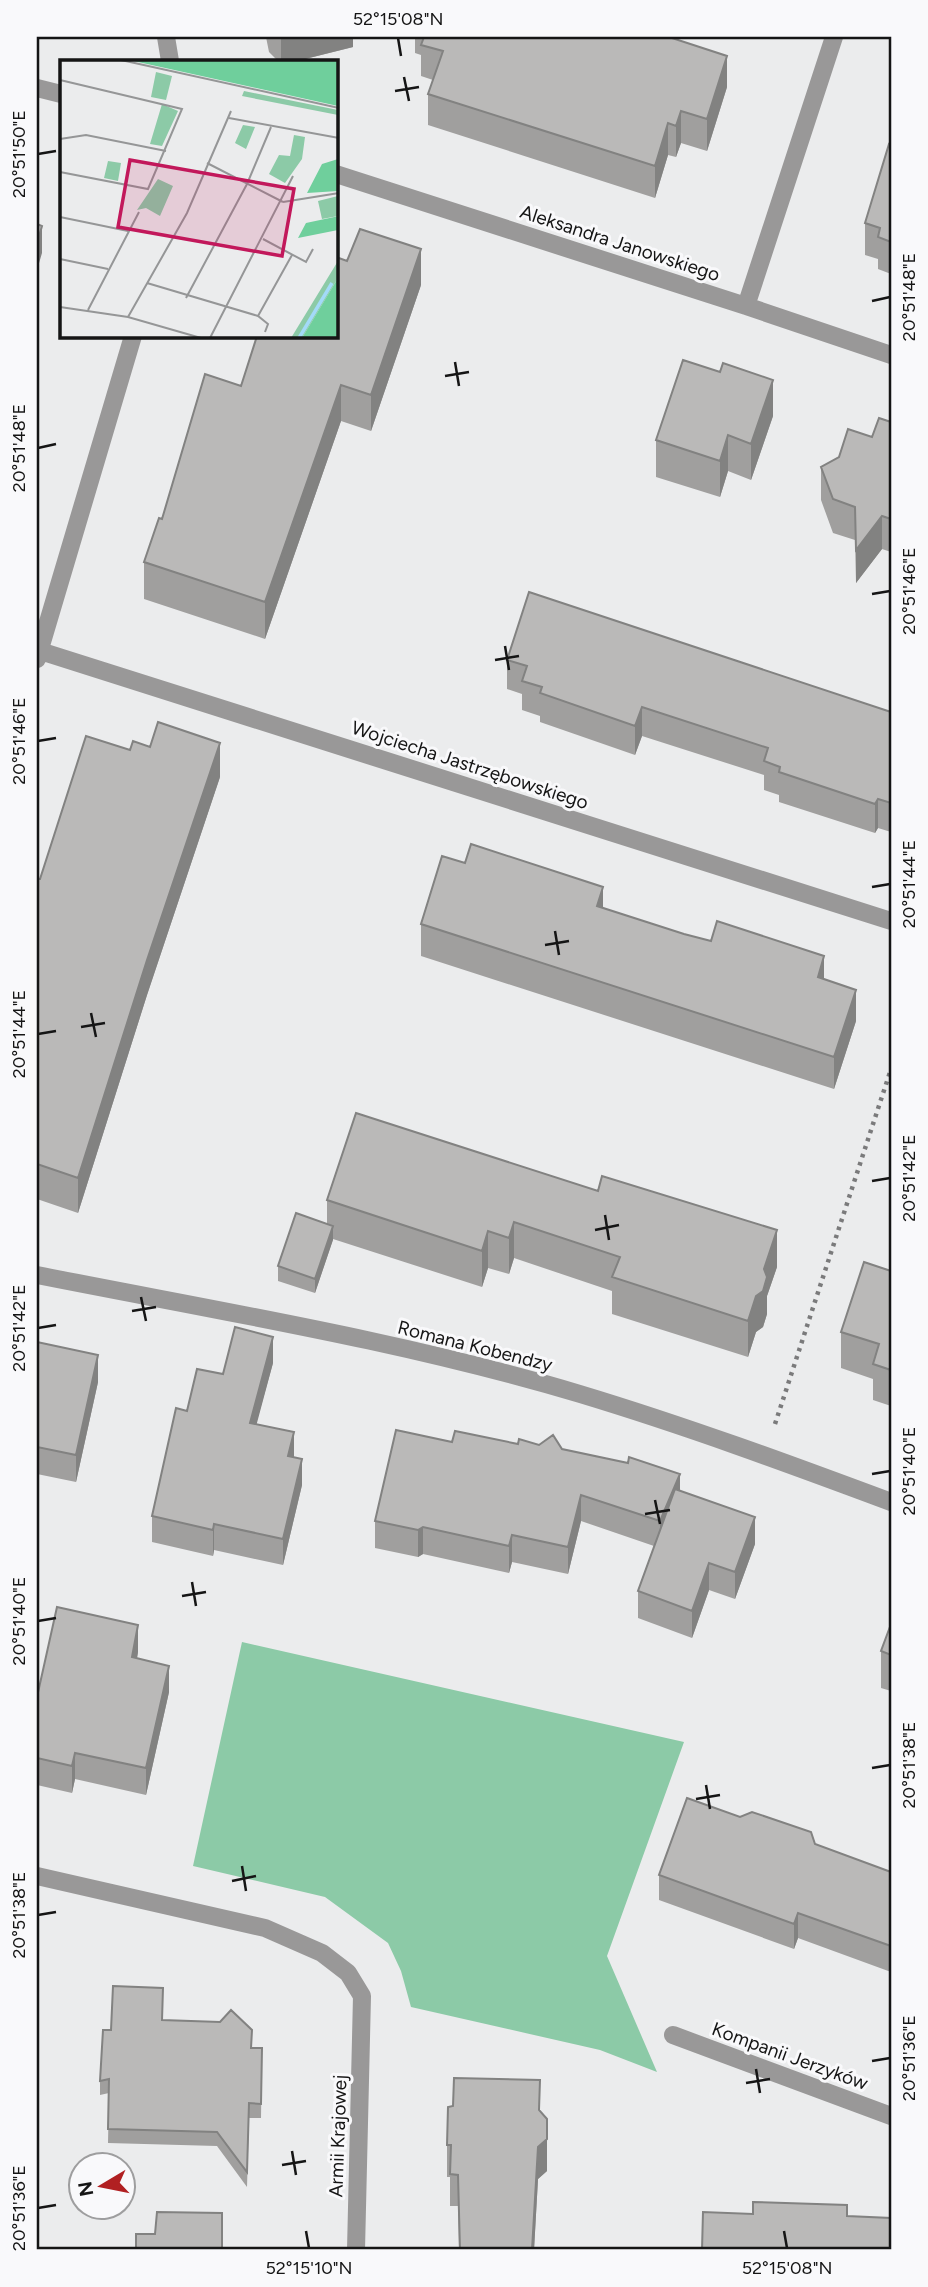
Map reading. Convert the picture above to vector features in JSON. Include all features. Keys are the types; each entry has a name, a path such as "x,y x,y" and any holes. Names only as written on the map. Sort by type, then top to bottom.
{"street":[{"path":"166,37 170,60"},
{"path":"746,306 834,37"},
{"path":"37,88 60,94"},
{"name":"Aleksandra Janowskiego","path":"338,175 891,355"},
{"path":"38,653 132,338"},
{"name":"Wojciecha Jastrzębowskiego","path":"38,653 891,920"},
{"name":"Romana Kobendzy","path":"37,1275 459,1362 580,1394 765,1455 891,1502"},
{"name":"Armii Krajowej","path":"37,1876 265,1928 322,1953 348,1973 362,1996 356,2250"},
{"name":"Kompanii Jerzyków","path":"673,2035 891,2116"}],"path":[{"path":"765,1455 891,1069"}],"green space":[{"path":"242,1642 684,1742 607,1956 657,2072 600,2050 411,2007 401,1971 388,1943 325,1897 193,1866"}],"building":[{"path":"424,37 669,37 727,56 707,119 681,111 676,126 668,123 655,166 428,94 443,51 421,45"},
{"path":"889,144 891,242 878,237 880,228 865,223"},
{"path":"37,224 42,226 37,243"},
{"path":"360,229 421,249 371,395 341,385 265,602 144,562 159,518 162,519 205,374 241,386 256,338 338,338 338,258 347,261"},
{"path":"683,360 720,372 723,363 773,380 751,444 728,435 720,461 656,440"},
{"path":"879,418 891,422 891,519 882,516 856,550 855,507 833,499 821,467 839,457 848,429 872,437"},
{"path":"529,592 891,712 891,803 878,799 875,804 779,772 780,767 764,761 768,748 642,707 635,726 540,693 542,687 522,681 527,666 507,660"},
{"path":"158,722 220,743 78,1178 37,1164 38,879 86,736 130,750 133,741 150,747"},
{"path":"471,844 603,887 597,906 684,934 711,941 717,921 824,956 818,977 856,990 834,1057 421,924 442,856 465,863"},
{"path":"356,1113 598,1191 602,1176 777,1230 764,1269 767,1277 763,1291 756,1296 748,1321 612,1277 620,1257 514,1222 509,1238 488,1231 482,1251 327,1200"},
{"path":"296,1213 333,1226 315,1279 278,1266"},
{"path":"864,1262 891,1271 891,1370 873,1364 879,1344 841,1332"},
{"path":"235,1327 273,1337 250,1423 294,1432 288,1456 302,1459 283,1539 214,1524 213,1530 152,1516 176,1408 187,1411 197,1369 223,1374"},
{"path":"37,1342 98,1355 76,1455 37,1447"},
{"path":"396,1430 452,1442 455,1431 518,1444 519,1439 539,1445 553,1435 562,1449 628,1463 629,1457 680,1474 660,1521 581,1495 568,1547 512,1535 509,1546 423,1527 418,1530 375,1521"},
{"path":"675,1489 755,1517 735,1572 709,1563 692,1611 638,1591"},
{"path":"57,1607 138,1625 132,1657 169,1666 146,1768 75,1753 72,1766 37,1758 37,1697"},
{"path":"891,1624 891,1655 881,1651"},
{"path":"687,1798 740,1817 752,1812 811,1832 815,1844 891,1872 891,1946 798,1913 794,1924 659,1875"},
{"path":"113,1986 163,1988 162,2020 220,2022 231,2010 252,2030 251,2048 262,2048 261,2104 249,2103 247,2172 217,2132 108,2129 109,2079 100,2081 103,2030 111,2030"},
{"path":"454,2078 540,2080 539,2110 547,2119 547,2139 538,2147 532,2250 460,2250 458,2175 450,2174 451,2145 447,2145 448,2107 453,2106"},
{"path":"753,2202 847,2205 847,2216 891,2218 891,2250 702,2250 703,2212 753,2214"},
{"path":"157,2212 222,2213 222,2250 136,2250 136,2234 155,2234"}]}
